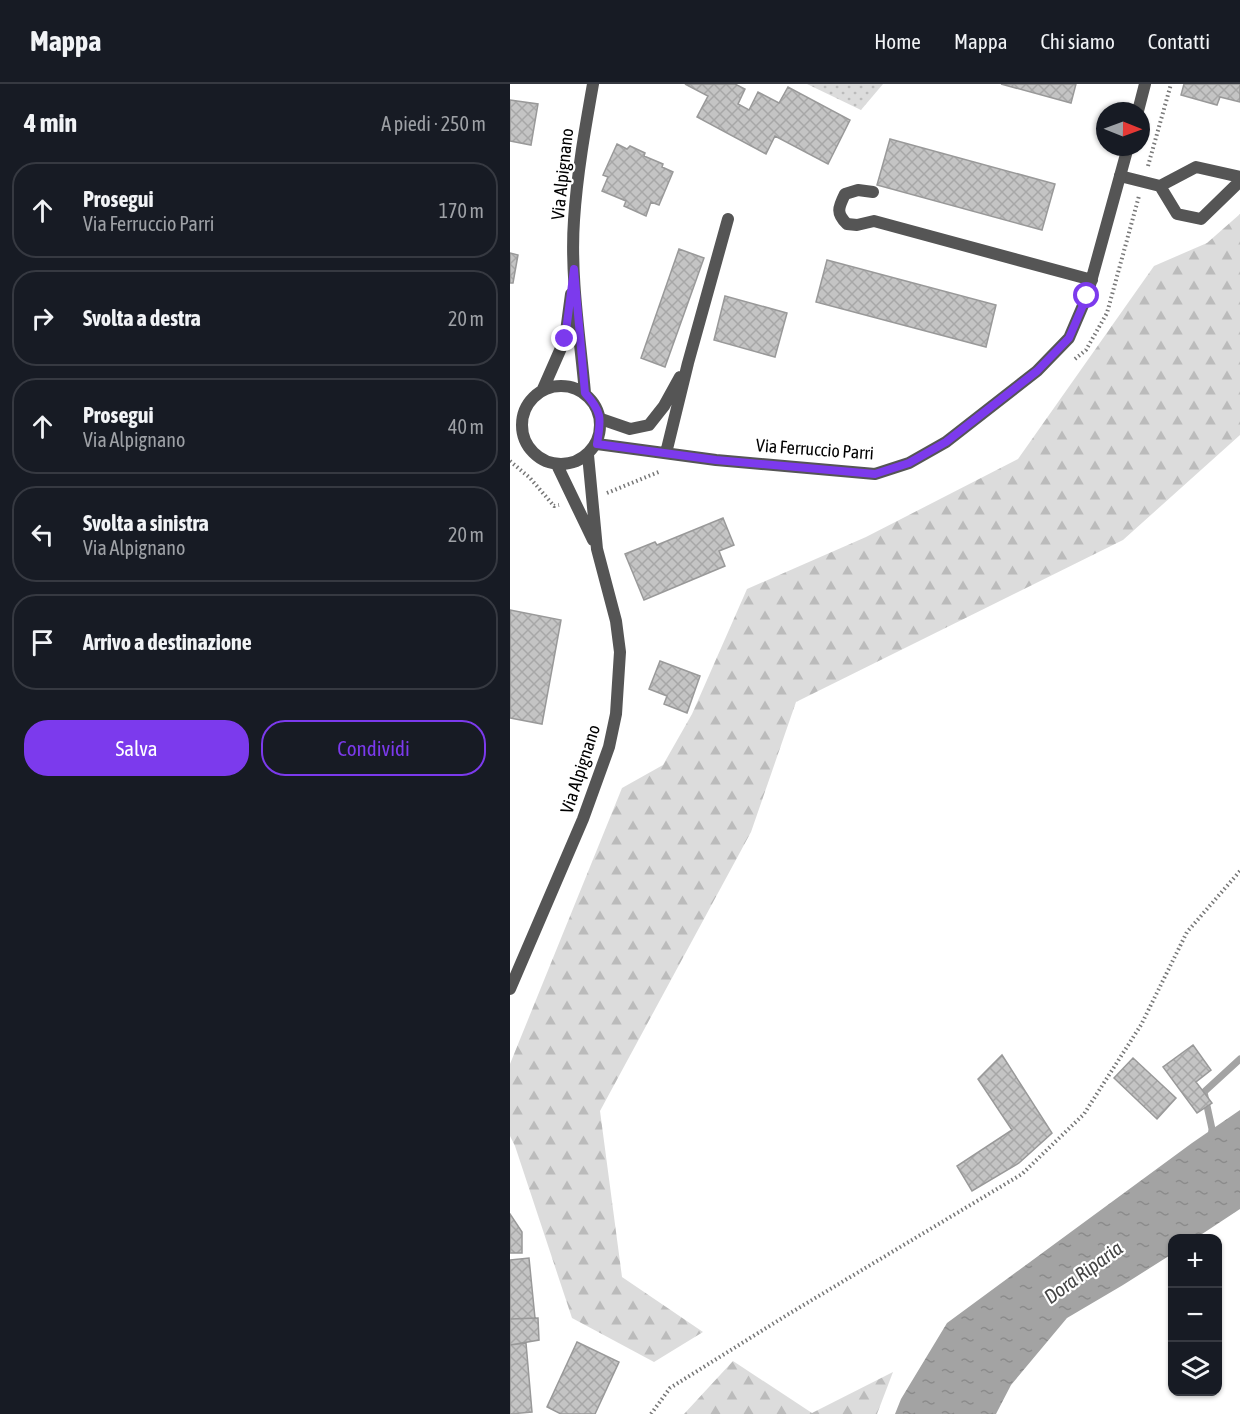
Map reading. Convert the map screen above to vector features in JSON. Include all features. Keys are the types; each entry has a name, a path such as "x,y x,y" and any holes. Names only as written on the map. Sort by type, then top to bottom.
{"street":[{"name":"Via Alpignano","path":"585,393 574,269 574,220 582,143 593,84"},
{"path":"1140,102 1145,84"},
{"name":"Via Ferruccio Parri","path":"597,444 716,460 875,474 909,463 946,442 1037,371 1069,338 1092,280 1126,156"},
{"path":"1120,176 1160,186 1196,167 1240,179 1201,219 1177,213 1160,186"},
{"path":"873,192 858,190 845,194 839,206 840,217 847,224 857,225 874,221 1092,280"},
{"path":"666,453 728,219"},
{"name":"Via Alpignano","path":"543,389 565,339 574,269"},
{"path":"601,419 630,429 650,425 664,406 688,363"},
{"path":"563,385 585,393 594,403 601,419 597,444 588,455 576,463 557,465 543,461 529,449 516,416 543,389 563,385"},
{"name":"Via Alpignano","path":"510,989 583,819 609,747 616,714 619,684 616,621 597,549 588,455"},
{"name":"Via Alpignano","path":"557,465 597,549"}],"path":[{"path":"1069,364 1086,350 1107,313 1171,84"},
{"path":"510,461 530,478 554,506 575,502"},
{"path":"592,498 662,470"},
{"path":"651,1414 670,1388 1022,1174 1084,1114 1141,1025 1187,932 1240,871"}],"green space":[{"path":"807,84 883,84 861,110"},
{"path":"1240,214 1240,435 1123,540 796,702 751,832 600,1111 622,1277 703,1332 654,1362 572,1318 510,1136 510,1064 622,788 663,765 692,714 747,589 866,537 1018,459 1154,266 1207,243"},
{"path":"733,1361 812,1413 893,1372 877,1414 684,1414"}],"water":[{"name":"Dora Riparia","path":"1240,1110 1240,1209 1202,1234 1168,1234 1168,1257 1067,1318 1011,1385 996,1414 895,1414 901,1399 947,1323"}],"building":[{"path":"685,84 735,84 745,89 738,104 749,110 758,92 779,103 788,87 850,120 828,164 775,136 766,154 697,117 708,96"},
{"path":"1001,84 1076,84 1071,103"},
{"path":"1184,84 1240,84 1240,102 1220,97 1217,105 1181,95"},
{"path":"510,100 538,104 531,145 510,141"},
{"path":"890,139 1055,184 1042,230 877,185"},
{"path":"617,144 627,149 630,146 645,153 644,156 663,164 662,167 673,172 659,205 651,202 646,216 624,206 626,201 602,191 608,177 603,175"},
{"path":"679,249 704,258 665,367 641,358"},
{"path":"510,253 518,255 513,283 510,283"},
{"path":"827,260 996,305 986,347 816,302"},
{"path":"725,296 787,313 775,357 714,340"},
{"path":"723,518 734,545 719,551 725,566 644,600 625,554 655,542 657,545"},
{"path":"510,610 561,620 542,724 510,718"},
{"path":"660,661 700,676 687,713 664,704 667,696 649,689"},
{"path":"1193,1045 1211,1070 1196,1082 1212,1103 1197,1113 1163,1067"},
{"path":"1002,1055 1052,1133 1019,1163 972,1191 957,1166 1012,1130 978,1079"},
{"path":"1133,1058 1176,1098 1157,1119 1114,1078"},
{"path":"510,1214 522,1232 522,1253 510,1253"},
{"path":"529,1258 535,1318 510,1319 510,1260"},
{"path":"538,1318 539,1340 510,1345 510,1319"},
{"path":"577,1342 619,1362 595,1414 561,1414 547,1407"},
{"path":"526,1343 532,1412 510,1414 510,1345"}],"waterway":[{"path":"1211,1138 1212,1129 1204,1092 1240,1059"}],"route":[{"path":"565,339 574,269 585,393 594,403 601,419 597,444 716,460 875,474 909,463 946,442 1037,371 1069,338 1087,296"}]}
